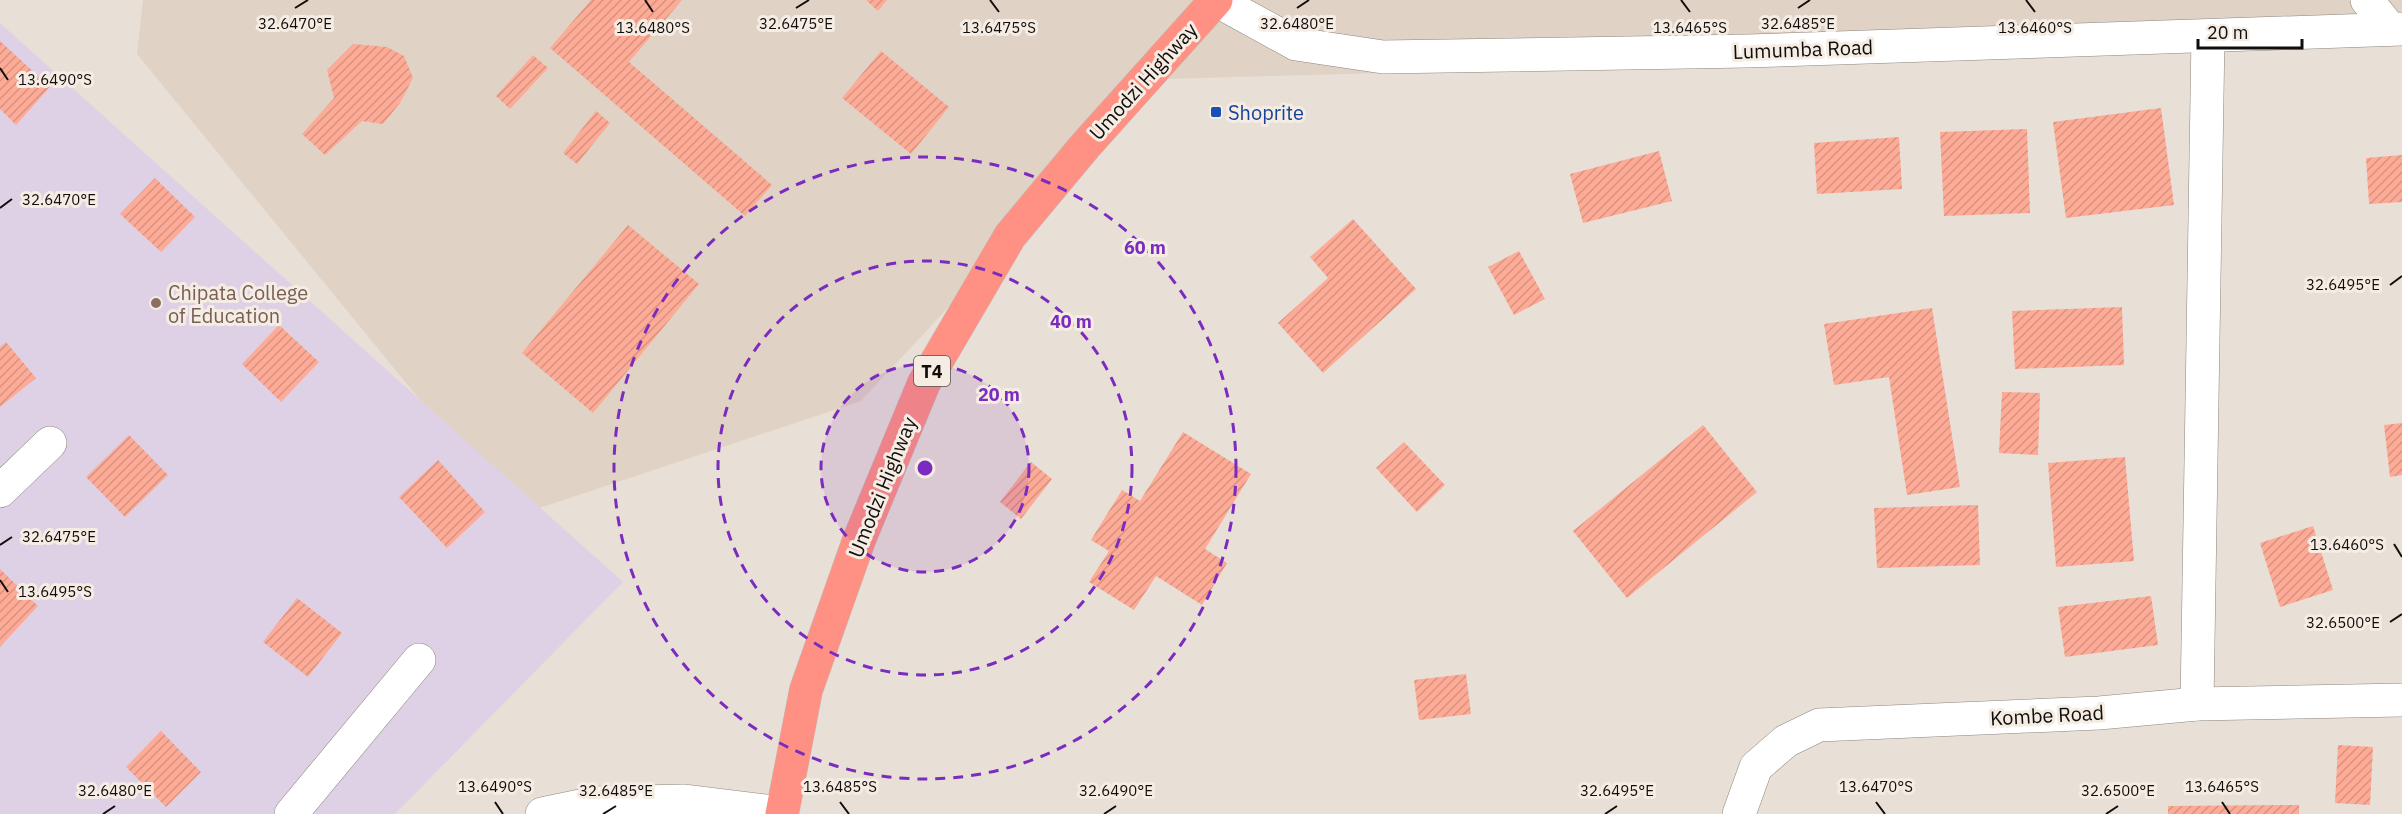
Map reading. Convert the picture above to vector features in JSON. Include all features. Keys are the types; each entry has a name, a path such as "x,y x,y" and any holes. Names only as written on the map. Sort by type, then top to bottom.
{"highway":[{"name":"Umodzi Highway","path":"782,814 806,690 859,540 924,383 1010,236 1085,146 1216,0"}],"street":[{"name":"Lumumba Road","path":"1216,0 1296,44 1383,57 1748,51 2396,29"},
{"path":"2367,0 2396,29"},
{"path":"2197,704 2208,36"},
{"path":"0,492 50,443"},
{"path":"291,814 418,660"},
{"name":"Kombe Road","path":"1739,814 1756,767 1786,741 1819,725 2099,713 2197,704 2402,700"},
{"path":"542,814 596,803 682,801 782,814"}],"shaded area":[{"path":"143,0 2402,0 2402,46 1161,79 861,401 515,516 137,54"},
{"name":"Chipata College of Education","path":"0,23 623,582 395,814 0,814"}],"building":[{"path":"591,0 682,0 629,62 772,185 745,216 550,48"},
{"path":"866,0 887,0 878,11"},
{"path":"0,41 50,87 16,125 0,109"},
{"path":"353,44 387,47 404,56 413,78 400,103 383,124 362,121 325,155 302,134 334,98 327,70"},
{"path":"881,51 949,107 911,154 842,98"},
{"path":"533,55 548,68 510,109 496,96"},
{"path":"2161,108 2174,205 2066,218 2053,122"},
{"path":"596,111 610,123 577,164 563,153"},
{"path":"2027,129 2030,213 1944,216 1940,132"},
{"path":"1899,137 1902,189 1817,194 1814,143"},
{"path":"1659,151 1672,201 1583,223 1570,174"},
{"path":"2402,155 2402,202 2369,204 2366,158"},
{"path":"155,178 195,217 161,252 120,214"},
{"path":"1353,219 1416,289 1323,373 1278,323 1328,278 1310,257"},
{"path":"628,225 699,284 593,413 522,353"},
{"path":"1519,251 1545,299 1514,315 1488,267"},
{"path":"2122,307 2124,365 2015,369 2012,311"},
{"path":"1932,308 1960,487 1907,495 1889,377 1834,385 1824,324"},
{"path":"279,325 319,362 281,402 242,364"},
{"path":"6,342 36,378 0,407 0,347"},
{"path":"2002,392 2040,393 2038,455 1999,453"},
{"path":"2402,423 2402,475 2390,477 2384,425"},
{"path":"1703,425 1757,492 1627,598 1573,531"},
{"path":"1183,432 1251,474 1205,549 1227,563 1202,605 1156,576 1134,610 1089,582 1109,551 1091,540 1122,490 1140,501"},
{"path":"129,435 168,475 125,517 86,477"},
{"path":"1404,442 1445,485 1417,512 1376,468"},
{"path":"2125,457 2134,561 2056,567 2048,463"},
{"path":"438,460 485,512 447,548 399,497"},
{"path":"1031,462 1052,479 1021,519 1000,502"},
{"path":"1978,505 1980,565 1877,568 1874,508"},
{"path":"2313,526 2333,590 2280,607 2260,543"},
{"path":"0,569 38,606 0,647"},
{"path":"2151,596 2158,645 2065,657 2058,607"},
{"path":"297,598 342,633 308,677 263,642"},
{"path":"1466,674 1471,714 1419,720 1414,680"},
{"path":"161,731 201,772 166,807 126,767"},
{"path":"2338,745 2373,747 2370,805 2335,803"},
{"path":"2299,805 2299,814 2168,814 2168,806"}],"place":[{"name":"Shoprite","path":"1216,112"},
{"name":"Chipata College of Education","path":"156,303"}]}
